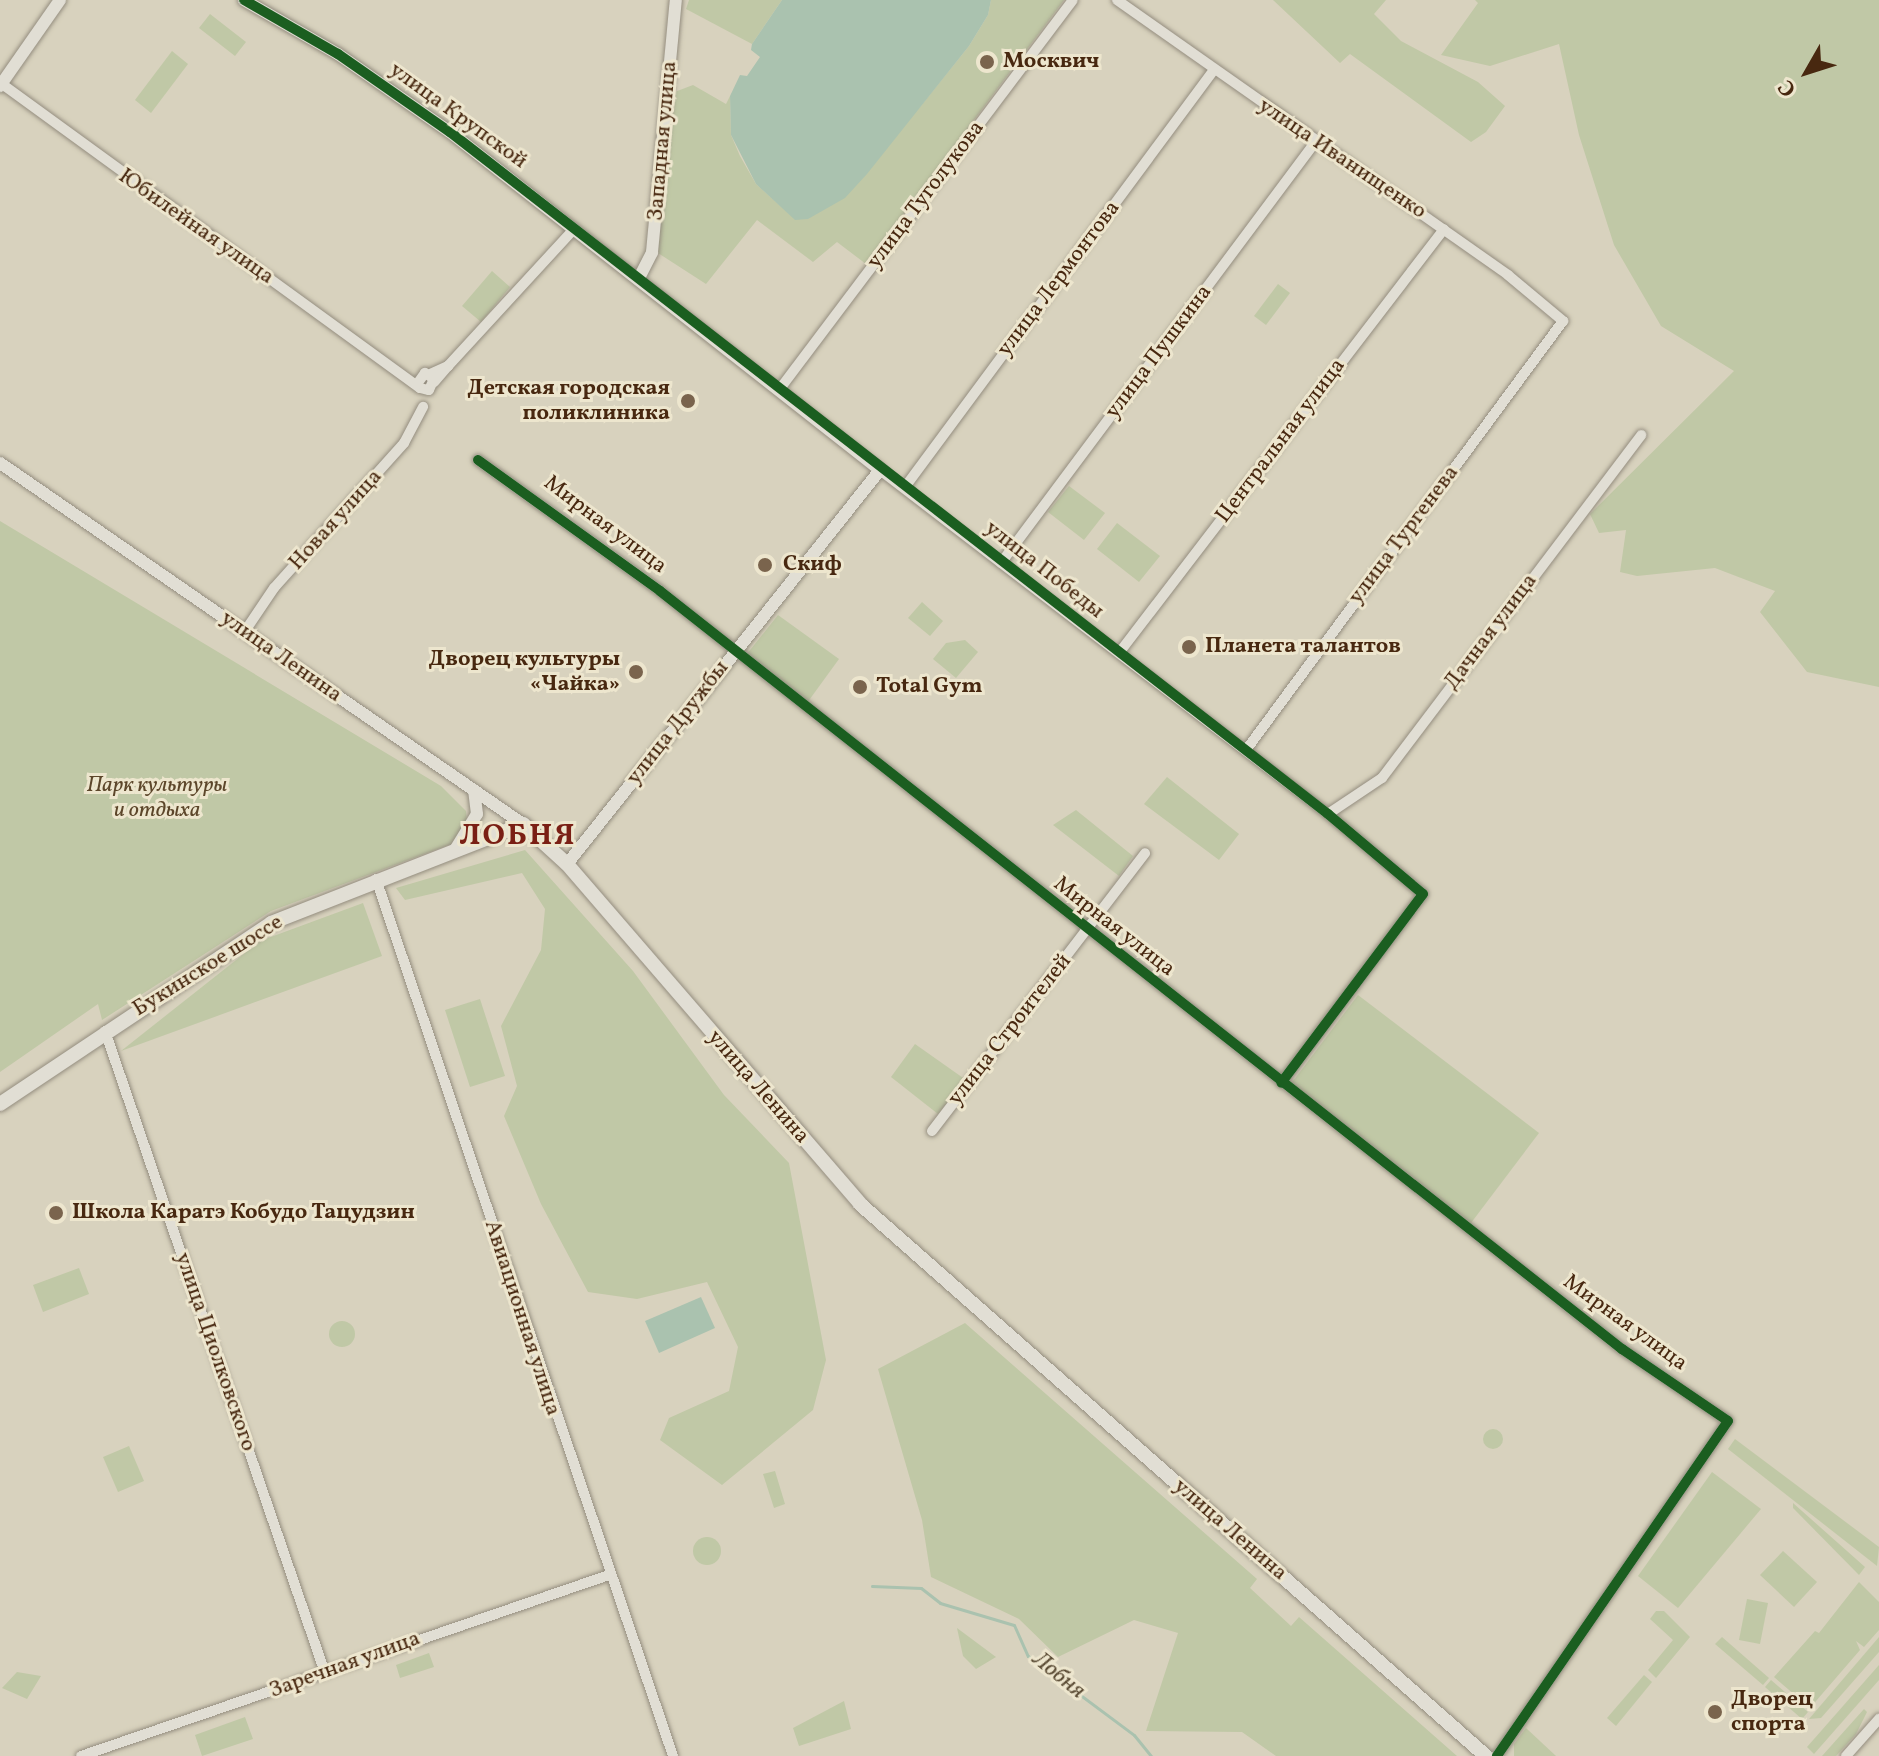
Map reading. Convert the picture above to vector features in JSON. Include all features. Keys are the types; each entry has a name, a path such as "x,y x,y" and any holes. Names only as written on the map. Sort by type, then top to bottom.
{"main road":[{"name":"улица Ленина","path":"523,824 567,864 860,1204 1486,1756"},
{"name":"Букинское шоссе","path":"0,1104 271,923 376,879 523,824"}],"street":[{"path":"1,85 60,0"},
{"name":"улица Крупской","path":"244,0 379,82 639,278"},
{"name":"Западная улица","path":"639,278 652,252 676,0"},
{"name":"улица Туголукова","path":"779,390 1073,0"},
{"name":"улица Иванищенко","path":"1117,0 1213,71 1444,229 1563,321"},
{"name":"улица Лермонтова","path":"905,487 1213,71"},
{"name":"Юбилейная улица","path":"1,85 392,367 426,382"},
{"name":"улица Пушкина","path":"1001,563 1316,141"},
{"path":"426,382 448,366 574,229"},
{"name":"Центральная улица","path":"1119,653 1444,229"},
{"name":"улица Победы","path":"639,278 880,470 1328,814 1423,894 1281,1083"},
{"name":"улица Тургенева","path":"1246,750 1563,321"},
{"name":"Новая улица","path":"245,631 274,588 404,443 423,407 426,382"},
{"name":"Дачная улица","path":"1328,814 1382,778 1641,435"},
{"name":"Мирная улица","path":"478,460 734,651 1622,1349 1728,1421 1497,1756"},
{"name":"улица Ленина","path":"0,463 523,824"},
{"name":"улица Дружбы","path":"567,864 880,470"},
{"path":"455,850 477,814 474,790"},
{"name":"улица Строителей","path":"932,1131 1145,853"},
{"name":"Авиационная улица","path":"376,879 609,1575 673,1756"},
{"name":"улица Циолковского","path":"105,1031 325,1673"},
{"name":"Заречная улица","path":"81,1756 609,1575"},
{"path":"1846,1756 1879,1719"}],"green space":[{"path":"689,0 782,0 752,44 686,9"},
{"path":"991,0 1064,0 866,264 837,242 813,262 757,220 706,284 658,253 672,93 693,85 726,104 730,96 731,135 740,156 756,184 795,219 920,107 969,46 988,15"},
{"path":"1273,0 1386,0 1374,14 1401,41 1478,82 1505,106 1486,132 1471,142 1350,54 1340,63"},
{"path":"1475,0 1879,0 1879,687 1807,672 1760,612 1775,591 1715,568 1637,576 1620,572 1626,530 1599,533 1590,514 1734,371 1661,326 1614,245 1579,135 1559,44 1490,66 1441,55 1478,3"},
{"path":"210,14 246,42 235,56 199,28"},
{"path":"172,51 188,64 151,113 135,100"},
{"path":"492,271 510,287 481,322 462,306"},
{"path":"1278,284 1290,293 1266,325 1254,316"},
{"path":"1069,486 1105,513 1084,540 1048,512"},
{"name":"Парк культуры и отдыха","path":"0,521 441,786 466,811 467,822 454,843 271,911 102,1020 98,1004 0,1072"},
{"path":"1117,523 1160,556 1139,582 1097,549"},
{"path":"922,602 943,621 930,636 908,618"},
{"path":"778,615 839,659 807,703 747,654"},
{"path":"965,640 978,652 956,678 933,659 946,643"},
{"path":"1167,777 1239,834 1219,860 1144,804"},
{"path":"1076,810 1133,856 1119,876 1053,825"},
{"path":"525,850 633,971 724,1095 789,1163 826,1360 813,1410 722,1485 660,1440 669,1418 729,1391 738,1347 707,1282 637,1299 588,1292 541,1204 504,1116 517,1086 501,1026 541,950 545,909 522,873 405,900 396,888"},
{"path":"363,903 382,956 121,1051 260,941"},
{"path":"1358,995 1539,1133 1471,1223 1290,1085"},
{"path":"480,999 505,1076 470,1087 445,1010"},
{"path":"915,1044 966,1080 938,1114 891,1077"},
{"path":"79,1268 89,1294 43,1312 33,1285"},
{"path":"342,1321 351,1325 355,1334 351,1343 342,1347 333,1343 329,1334 333,1325"},
{"path":"965,1323 1257,1579 1250,1588 1291,1626 1299,1617 1457,1756 1276,1756 1242,1732 1146,1731 1178,1633 1134,1620 1058,1657 1019,1619 931,1577 922,1520 878,1369"},
{"path":"1489,1429 1497,1429 1503,1439 1497,1449 1489,1449 1483,1443 1483,1435"},
{"path":"1735,1439 1879,1547 1877,1566 1728,1449"},
{"path":"129,1446 144,1481 118,1492 103,1457"},
{"path":"775,1471 785,1504 774,1508 763,1474"},
{"path":"1712,1472 1761,1509 1678,1608 1638,1576"},
{"path":"1793,1503 1865,1567 1859,1575 1793,1508"},
{"path":"707,1537 717,1541 721,1551 717,1561 707,1565 697,1561 693,1551 697,1541"},
{"path":"1783,1551 1817,1582 1794,1607 1760,1575"},
{"path":"1859,1582 1879,1602 1879,1630 1864,1647 1856,1641 1860,1650 1810,1708 1774,1677 1815,1631 1819,1633"},
{"path":"1747,1599 1768,1603 1760,1644 1739,1640"},
{"path":"1656,1611 1664,1611 1690,1637 1656,1678 1648,1670 1673,1640 1650,1619"},
{"path":"957,1628 996,1657 976,1669 963,1656"},
{"path":"1722,1637 1769,1678 1763,1685 1715,1644"},
{"path":"1879,1637 1879,1652 1821,1718 1809,1719"},
{"path":"429,1653 434,1667 400,1678 396,1665"},
{"path":"1879,1665 1879,1680 1814,1754 1807,1747"},
{"path":"17,1672 41,1676 27,1699 2,1688"},
{"path":"1644,1675 1652,1682 1616,1726 1607,1718"},
{"path":"1771,1680 1808,1712 1802,1719 1765,1687"},
{"path":"844,1701 851,1729 799,1746 793,1728"},
{"path":"1864,1709 1867,1712 1856,1734 1836,1756 1822,1756"},
{"path":"245,1717 253,1739 202,1756 195,1735"},
{"path":"1526,1728 1556,1756 1514,1756 1514,1744"}],"shaded area":[{"path":"782,0 991,0 988,15 969,46 867,174 845,198 808,219 795,220 756,184 731,135 730,96 740,75 747,76 760,57 751,50 752,44"},
{"path":"701,1297 715,1328 659,1353 645,1321"}],"waterway":[{"name":"Лобня","path":"872,1586 921,1588 940,1603 1014,1625 1028,1656 1134,1735 1151,1756"}],"cycle path":[{"path":"244,0 338,54 450,132 1328,814 1423,894 1281,1083"},
{"path":"478,460 660,591 1622,1349 1728,1421 1497,1756"}],"place":[{"name":"Москвич","path":"987,62"},
{"name":"Детская городская поликлиника","path":"688,401"},
{"name":"Скиф","path":"765,565"},
{"name":"Планета талантов","path":"1189,647"},
{"name":"Дворец культуры «Чайка»","path":"636,672"},
{"name":"Total Gym","path":"860,687"},
{"name":"Школа Каратэ Кобудо Тацудзин","path":"56,1213"},
{"name":"Дворец спорта","path":"1715,1712"}],"district":[{"name":"ЛОБНЯ","path":"518,836"}]}
